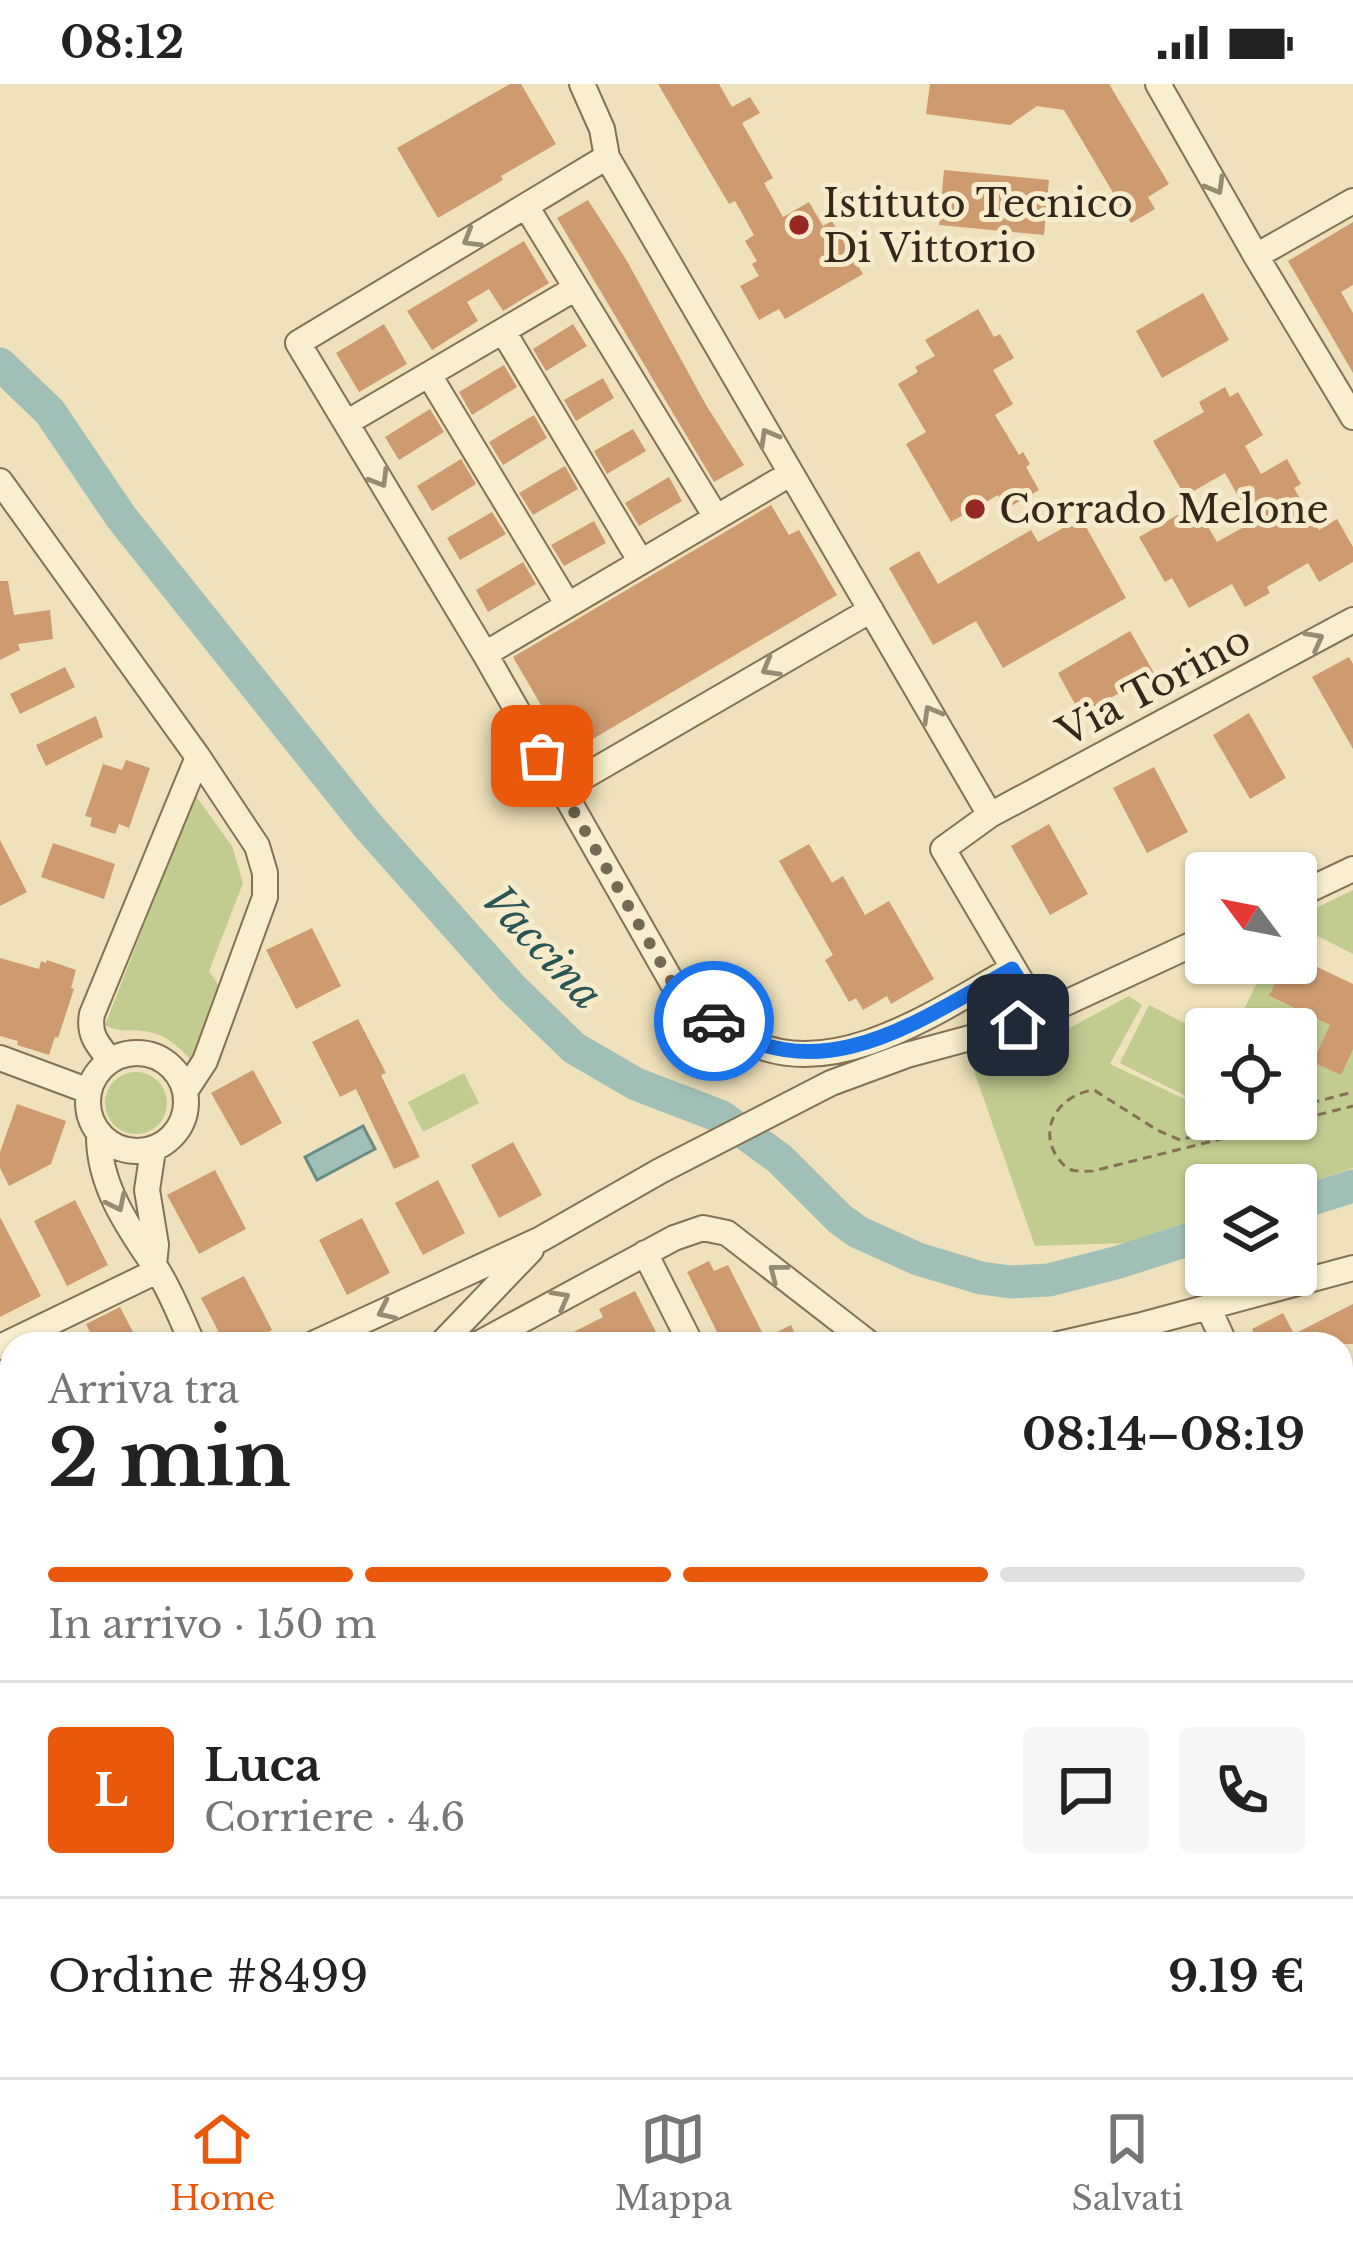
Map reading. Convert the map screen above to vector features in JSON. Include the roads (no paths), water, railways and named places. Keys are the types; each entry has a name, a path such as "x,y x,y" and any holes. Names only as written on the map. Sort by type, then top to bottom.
{"street":[{"path":"582,84 602,129 607,158 990,815"},
{"path":"1158,84 1256,256 1351,407"},
{"path":"607,158 298,343 681,998 756,1045 796,1053 830,1052 900,1031 1012,969 1041,1015"},
{"path":"1256,256 1353,201"},
{"path":"526,206 716,518"},
{"path":"346,423 577,288"},
{"path":"503,331 641,562"},
{"path":"428,375 568,605"},
{"path":"484,654 790,474"},
{"path":"0,481 257,846 265,896 205,1061 186,1090"},
{"path":"561,790 872,610"},
{"name":"Via Torino","path":"1012,969 943,849 990,815 1353,620"},
{"path":"110,1060 92,1037 91,1019 198,757"},
{"path":"1317,886 1353,868"},
{"path":"339,1332 541,1239 831,1083 1041,1015 1185,948"},
{"path":"140,1052 169,1064 186,1090 187,1105 177,1133 153,1150 123,1150 110,1144 91,1121 89,1091 94,1079 110,1060 125,1054 140,1052"},
{"path":"0,1058 89,1091"},
{"path":"99,1134 105,1178 187,1332"},
{"path":"153,1150 147,1190 156,1268"},
{"path":"500,1332 645,1253 695,1229 713,1228 727,1232 855,1332"},
{"path":"452,1332 541,1239"},
{"path":"645,1253 685,1332"},
{"path":"30,1332 156,1268"},
{"path":"1107,1332 1353,1268"},
{"path":"1208,1307 1219,1332"}],"water":[{"path":"363,1126 375,1149 317,1180 305,1157"}],"waterway":[{"name":"Vaccina","path":"0,364 50,412 121,517 367,825 512,988 574,1048 636,1084 722,1117 780,1159 840,1219 918,1259 981,1278 1049,1280 1185,1241"},
{"name":"Vaccina","path":"1317,1197 1353,1186"}],"place":[{"name":"Istituto Tecnico Di Vittorio","path":"799,225"},
{"name":"Corrado Melone","path":"975,509"}]}
